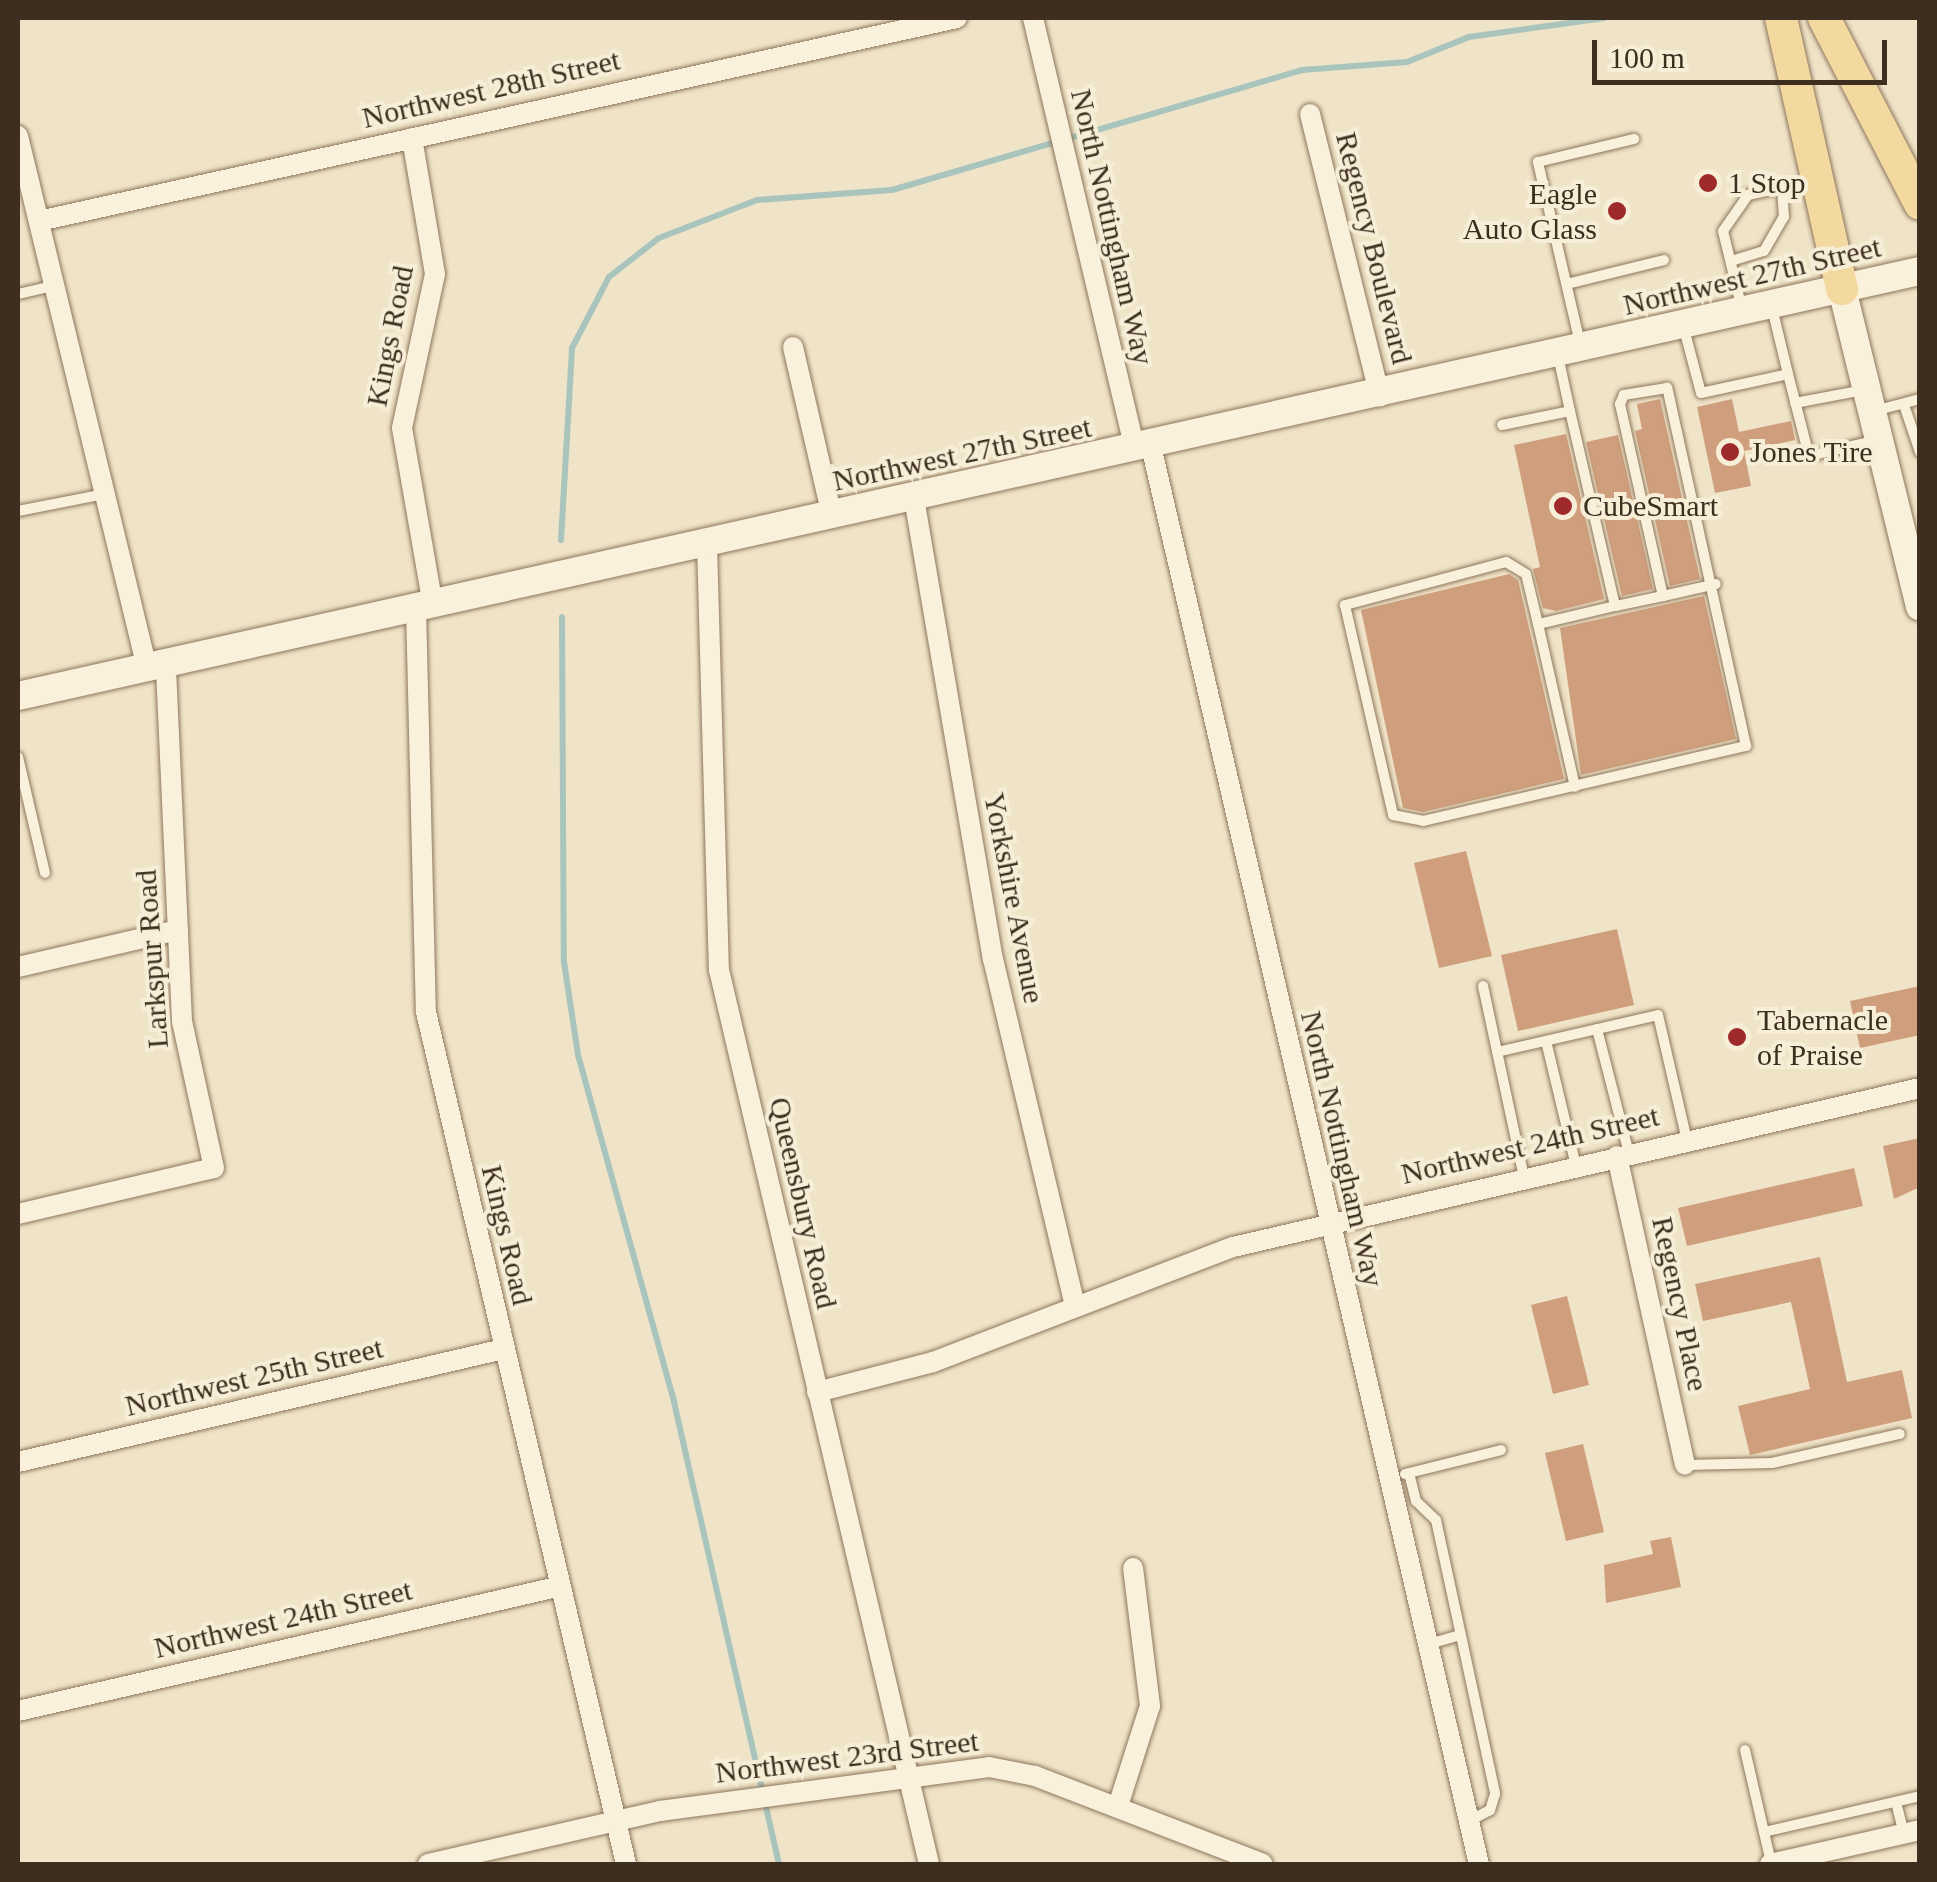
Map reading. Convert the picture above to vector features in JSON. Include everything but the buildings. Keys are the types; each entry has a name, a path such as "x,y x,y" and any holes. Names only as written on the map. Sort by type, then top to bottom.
{"main road":[{"path":"1781,18 1814,180 1881,439 1910,523 1920,607"},
{"path":"1824,18 1920,204"},
{"name":"Northwest 27th Street","path":"18,696 1380,396 1920,271"}],"street":[{"name":"Northwest 28th Street","path":"39,221 957,18"},
{"name":"North Nottingham Way","path":"1032,18 1066,163 1143,448 1328,1222 1400,1475 1429,1644 1479,1864"},
{"name":"Regency Boulevard","path":"1310,114 1380,396"},
{"name":"Larkspur Road","path":"18,136 106,494 156,666 182,1021 214,1168 18,1214"},
{"name":"Kings Road","path":"412,138 435,274 402,428 425,607 422,982 503,1349 626,1864"},
{"path":"792,347 832,516"},
{"name":"Yorkshire Avenue","path":"914,498 994,960 1075,1306"},
{"name":"Queensbury Road","path":"707,544 716,953 929,1864"},
{"path":"18,967 178,930"},
{"name":"Northwest 24th Street","path":"817,1392 933,1362 1191,1260 1328,1222 1920,1088"},
{"name":"Regency Place","path":"1623,1155 1684,1465"},
{"name":"Northwest 25th Street","path":"18,1462 503,1349"},
{"path":"1118,1806 1150,1706 1133,1568"},
{"name":"Northwest 24th Street","path":"18,1711 561,1586"},
{"name":"Northwest 23rd Street","path":"428,1864 616,1819 908,1776 1011,1770 1118,1806 1263,1864"},
{"path":"1771,1864 1911,1832"}],"lane":[{"path":"1615,606 1570,410 1567,284 1538,162 1634,138"},
{"path":"1742,310 1723,232 1742,212 1748,195 1814,180"},
{"path":"1731,262 1758,255 1775,234 1786,210 1782,188"},
{"path":"1764,226 1775,234"},
{"path":"1567,284 1664,260"},
{"path":"18,294 55,286"},
{"path":"1771,304 1809,456 1881,439"},
{"path":"1683,324 1701,393 1788,374"},
{"path":"1576,786 1526,574 1506,562 1345,606 1393,815 1410,823 1576,786 1746,746 1716,584 1673,396 1660,387 1632,393 1620,404 1664,596"},
{"path":"1796,403 1872,400 1904,405 1920,399"},
{"path":"1904,405 1920,452"},
{"path":"1502,425 1570,410"},
{"path":"18,511 106,494"},
{"path":"1538,624 1716,584"},
{"path":"18,757 46,873"},
{"path":"1483,986 1524,1178"},
{"path":"1497,1052 1658,1016 1687,1141"},
{"path":"1597,1029 1623,1155"},
{"path":"1546,1041 1576,1166"},
{"path":"1684,1465 1772,1463 1900,1434"},
{"path":"1469,1820 1490,1810 1496,1794 1436,1520 1416,1501 1400,1475 1501,1450"},
{"path":"1429,1644 1460,1635"},
{"path":"1745,1750 1771,1864"},
{"path":"1764,1832 1920,1796"},
{"path":"1896,1802 1911,1832"}],"waterway":[{"path":"561,540 572,348 609,277 659,238 757,200 892,190 1302,70 1407,62 1469,37 1605,18"},
{"path":"562,617 564,962 578,1055 674,1402 779,1864"}],"place":[{"name":"1 Stop","path":"1708,183"},
{"name":"Eagle Auto Glass","path":"1617,211"},
{"name":"Jones Tire","path":"1730,452"},
{"name":"CubeSmart","path":"1563,506"},
{"name":"Tabernacle of Praise","path":"1737,1037"}]}
